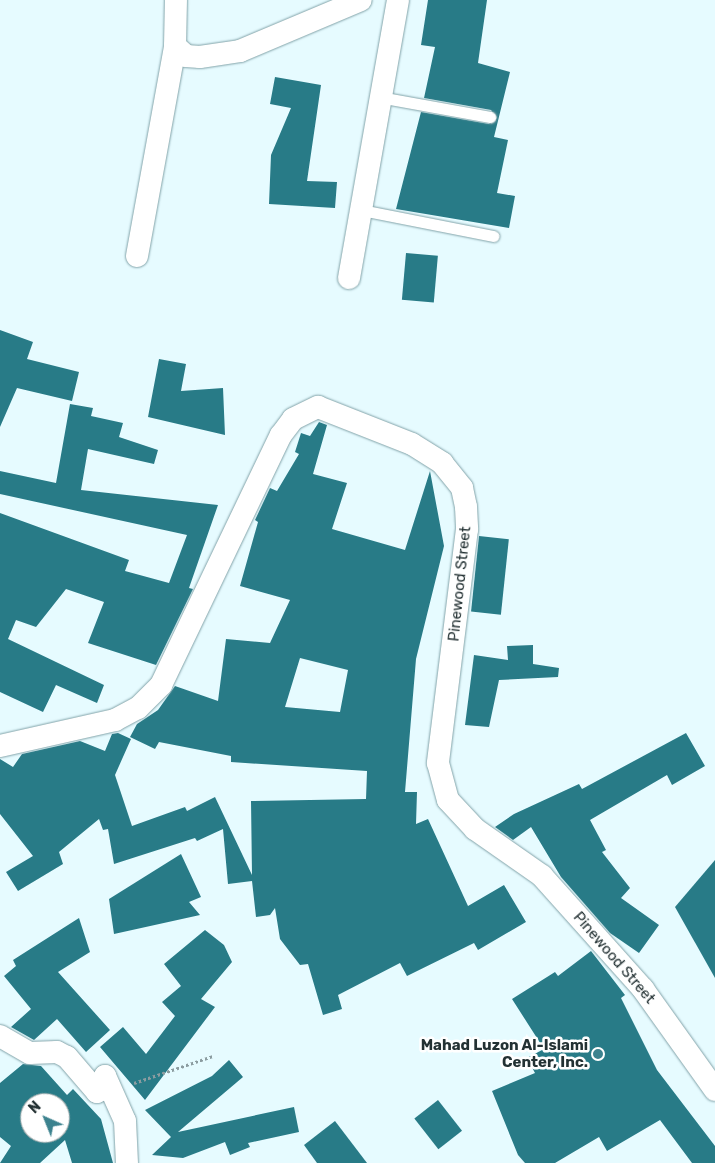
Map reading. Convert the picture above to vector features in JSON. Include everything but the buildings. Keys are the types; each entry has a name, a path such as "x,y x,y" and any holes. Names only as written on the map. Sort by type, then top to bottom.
{"street":[{"path":"137,256 175,46 176,0"},
{"path":"175,46 186,56 200,57 240,51 361,0"},
{"path":"349,278 379,97 398,0"},
{"name":"Pinewood Street","path":"0,746 115,720 138,708 161,685 281,435 293,419 318,407 412,444 442,463 462,488 466,506 467,529 438,763 448,800 475,829 542,876 643,989 715,1090"},
{"path":"0,1036 30,1053 57,1052 67,1057 97,1092 105,1076 114,1092 125,1122 126,1163"}],"lane":[{"path":"379,97 490,117"},
{"path":"361,210 493,236"}],"path":[{"path":"114,1092 164,1070 213,1056"}],"place":[{"name":"Mahad Luzon Al-Islami Center, Inc.","path":"598,1054"}]}
